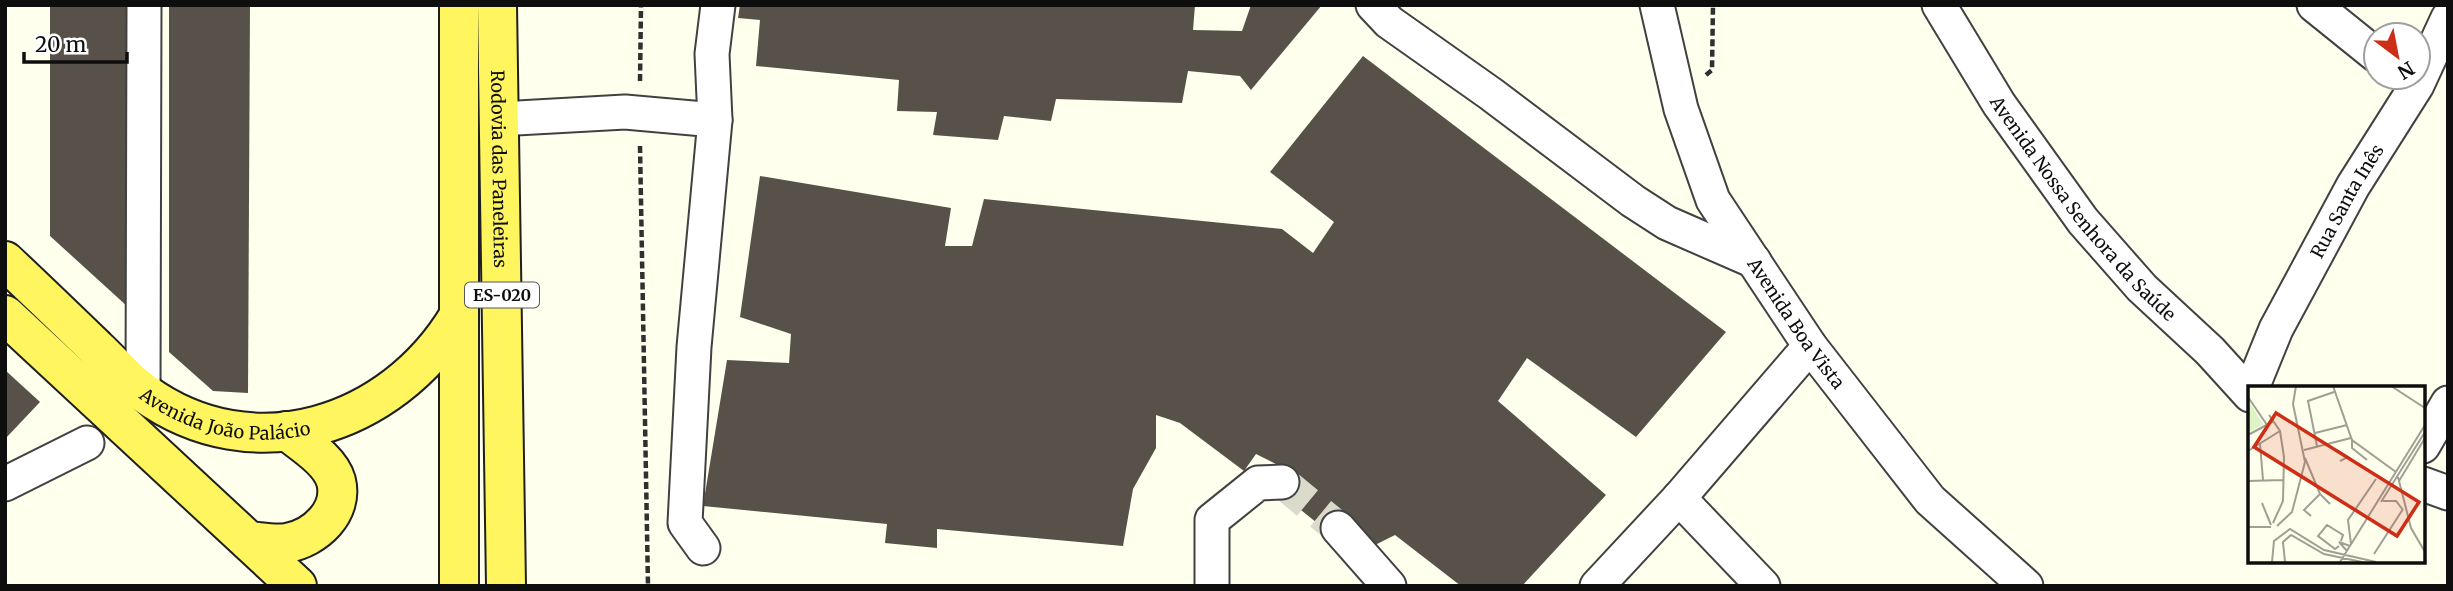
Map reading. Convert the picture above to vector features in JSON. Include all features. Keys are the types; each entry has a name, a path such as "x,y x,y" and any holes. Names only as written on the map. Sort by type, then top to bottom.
{"main road":[{"name":"ES-020","path":"458,5 459,586"},
{"name":"Rodovia das Paneleiras","path":"497,5 506,586"},
{"name":"Avenida João Palácio","path":"5,261 142,392 197,420 236,429 287,431 327,423 374,404 423,366 458,317"},
{"path":"5,315 297,586"},
{"path":"249,541 285,543 306,538 326,521 336,503 336,480 321,458 287,431"}],"street":[{"path":"142,392 145,5"},
{"path":"703,548 685,523 694,347 715,120 712,54 718,5"},
{"path":"1373,5 1389,22 1492,94 1633,201 1667,223 1754,261"},
{"name":"Avenida Boa Vista","path":"1657,5 1681,109 1713,200 1810,346 1930,500 2026,586"},
{"name":"Avenida Nossa Senhora da Saúde","path":"1939,5 1998,104 2083,221 2142,288 2210,351 2248,393"},
{"path":"2314,5 2362,44"},
{"name":"Rua Santa Inês","path":"2432,46 2448,18"},
{"name":"Rua Santa Inês","path":"2253,386 2276,329 2406,91"},
{"path":"499,119 639,113 715,120"},
{"path":"1597,586 1679,498 1810,346"},
{"path":"2425,443 2448,403"},
{"path":"5,484 87,443"},
{"path":"1212,586 1212,520 1258,483 1282,482"},
{"path":"2425,485 2448,493"},
{"path":"1679,498 1763,586"},
{"path":"1338,528 1389,586"}],"path":[{"path":"641,5 639,113 648,586"},
{"path":"1712,70 1713,5"}],"building":[{"path":"50,5 129,5 128,307 50,236"},
{"path":"169,5 250,5 248,393 213,391 169,352"},
{"path":"740,5 1195,5 1193,30 1242,31 1251,5 1322,5 1251,90 1240,76 1188,71 1182,103 1056,99 1051,121 1004,116 998,140 933,135 937,112 897,111 899,80 756,66 760,20 738,18"},
{"path":"1363,56 1726,332 1636,437 1527,358 1498,401 1606,495 1522,586 1461,586 1395,535 1375,545 1346,519 1332,535 1276,490 1290,471 1256,454 1244,471 1180,423 1156,415 1156,448 1133,489 1123,546 937,529 937,548 885,543 887,524 703,506 727,360 789,363 791,334 740,317 760,176 951,208 945,246 972,246 984,199 1282,229 1313,253 1334,222 1270,172"},
{"path":"5,370 40,402 5,439"}],"tunnel":[{"path":"1282,482 1338,528"}]}
